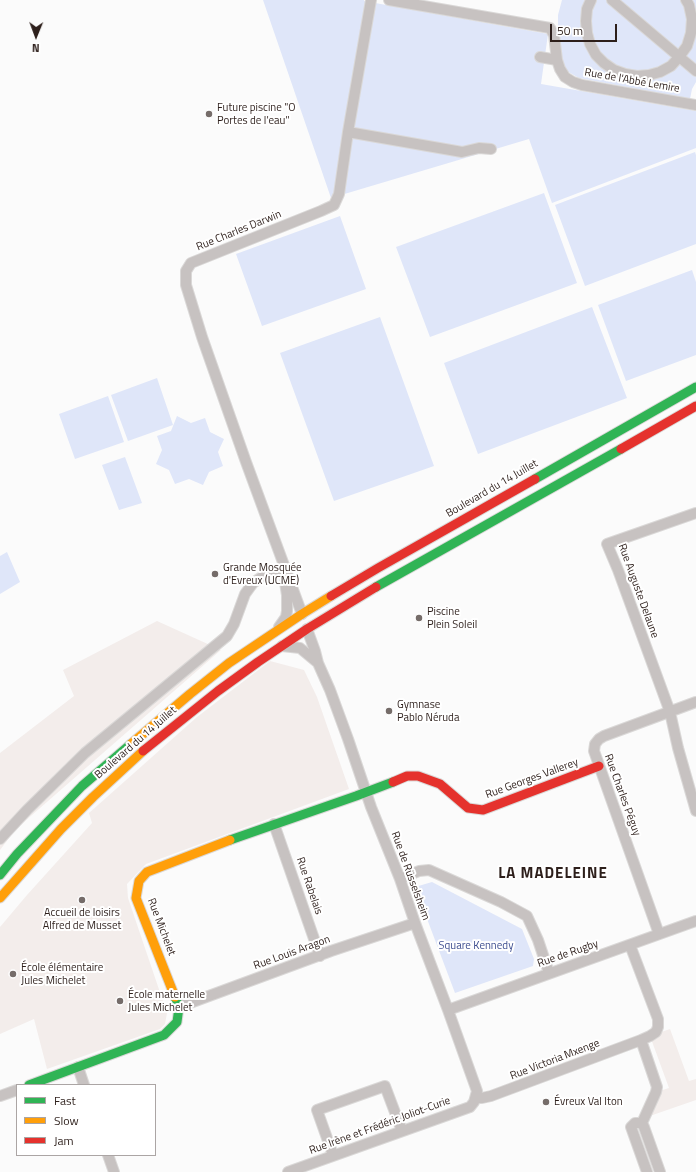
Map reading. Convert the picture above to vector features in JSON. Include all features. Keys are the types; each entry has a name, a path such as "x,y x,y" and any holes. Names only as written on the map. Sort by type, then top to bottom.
{"main road":[{"name":"Boulevard du 14 Juillet","path":"0,875 17,854 82,786 190,694 229,663 302,614 395,559 696,387"},
{"name":"Boulevard du 14 Juillet","path":"0,898 56,835 93,797 152,743 218,691 307,629 363,595 696,406"},
{"path":"302,614 307,629"},
{"name":"Rue Georges Vallerey","path":"366,792 407,776 418,776 440,784 468,808 483,810 599,766"},
{"name":"Rue Michelet","path":"179,1007 136,898 139,881 147,872 274,824 366,792"},
{"path":"33,1084 164,1034 177,1022 179,1007"}],"street":[{"name":"Rue Charles Darwin","path":"286,571 202,337 186,285 186,271 191,263 334,205 339,194 348,132 371,0"},
{"name":"Rue de l'Abbé Lemire","path":"389,0 550,28 554,35 557,60 560,69 565,76 573,82 582,85 696,105"},
{"path":"591,0 586,21 587,33 590,44 596,55 614,70 637,76 660,72 671,66 680,57 687,46 691,33 692,19 689,5 686,0"},
{"path":"612,0 696,71"},
{"path":"540,57 557,60"},
{"path":"348,132 462,152 479,148 491,149"},
{"name":"Rue Auguste Delaune","path":"670,712 607,544 696,513"},
{"path":"286,571 302,614"},
{"path":"276,632 286,617 286,571"},
{"path":"0,839 27,810 85,754 227,636 234,624 245,594 253,583 269,572 286,571"},
{"path":"282,646 300,648 314,660 318,649 316,639 320,622"},
{"name":"Rue de Rüsselsheim","path":"307,629 315,651 314,660 330,690 348,738 366,792 400,879 414,923 448,1010 477,1091 476,1098"},
{"name":"Rue Charles Péguy","path":"659,934 599,766 594,751 595,744 599,739 696,702"},
{"path":"670,712 678,748 696,811"},
{"name":"Rue Rabelais","path":"274,824 320,956"},
{"path":"400,879 419,871 429,870 523,913 527,916 531,923 549,973"},
{"name":"Rue de Rugby","path":"448,1010 696,921"},
{"name":"Rue Louis Aragon","path":"179,1007 414,923"},
{"name":"Rue Victoria Mxenge","path":"476,1098 491,1096 641,1040 656,1032 658,1027 658,1019 630,945"},
{"path":"641,1040 657,1087 642,1123 660,1172"},
{"path":"78,1067 84,1084"},
{"path":"333,1155 317,1110 385,1086 402,1130"},
{"path":"0,1096 16,1090"},
{"name":"Rue Irène et Frédéric Joliot-Curie","path":"288,1172 402,1130 470,1107 476,1098"},
{"path":"642,1123 635,1123 631,1128 647,1172"},
{"path":"108,1156 114,1172"}],"shaded area":[{"path":"157,621 221,650 16,829 0,850 0,753 74,696 63,670"},
{"path":"270,661 304,670 317,697 349,789 146,864 127,884 128,898 167,1013 165,1024 160,1029 47,1069 34,1019 0,1034 0,927 92,823 89,813 197,717"},
{"path":"670,1029 689,1081 696,1079 696,1100 644,1118 656,1092 669,1088 650,1036"}],"green space":[{"path":"263,0 364,0 548,34 541,84 696,111 696,148 552,203 529,139 331,198"},
{"path":"562,0 696,0 696,82 692,89 690,99 579,78 563,69 558,26 558,15"},
{"path":"695,152 696,244 585,286 555,205"},
{"path":"544,193 577,283 430,337 396,247"},
{"path":"340,216 366,289 262,326 236,254"},
{"path":"692,270 696,282 696,355 626,381 598,305"},
{"path":"592,307 627,398 478,454 444,363"},
{"path":"380,317 434,466 334,501 280,353"},
{"path":"157,378 173,425 128,441 111,395"},
{"path":"108,396 124,442 75,459 59,414"},
{"path":"177,416 191,423 205,418 210,432 224,439 218,452 223,466 209,472 203,485 189,479 175,484 169,470 156,464 162,450 157,436 171,431"},
{"path":"125,457 142,503 119,510 102,465"},
{"path":"7,552 20,582 0,594 0,556"},
{"name":"Square Kennedy","path":"432,882 522,929 534,959 533,966 455,993 415,887"}],"traffic: fast":[{"path":"535,479 696,387"},
{"path":"376,587 621,449"},
{"path":"0,875 17,854 82,786 131,744"},
{"path":"230,840 393,782"},
{"path":"32,1084 164,1035 177,1022 179,1007 175,997"}],"traffic: slow":[{"path":"131,744 229,663 331,596"},
{"path":"0,898 61,829 143,751"},
{"path":"175,997 136,898 139,881 147,872 230,840"}],"traffic: jam":[{"path":"621,449 696,406"},
{"path":"331,596 535,479"},
{"path":"143,751 218,691 258,662 307,629 376,587"},
{"path":"393,782 407,776 418,776 440,784 468,808 483,810 599,766"}],"place":[{"name":"Future piscine \"O Portes de l'eau\"","path":"209,114"},
{"name":"Grande Mosquée d'Evreux (UCME)","path":"215,574"},
{"name":"Piscine Plein Soleil","path":"419,618"},
{"name":"Gymnase Pablo Néruda","path":"389,711"},
{"name":"Accueil de loisirs Alfred de Musset","path":"82,900"},
{"name":"École élémentaire Jules Michelet","path":"13,974"},
{"name":"École maternelle Jules Michelet","path":"120,1001"},
{"name":"Évreux Val Iton","path":"546,1102"}],"district":[{"name":"LA MADELEINE","path":"553,874"}]}
